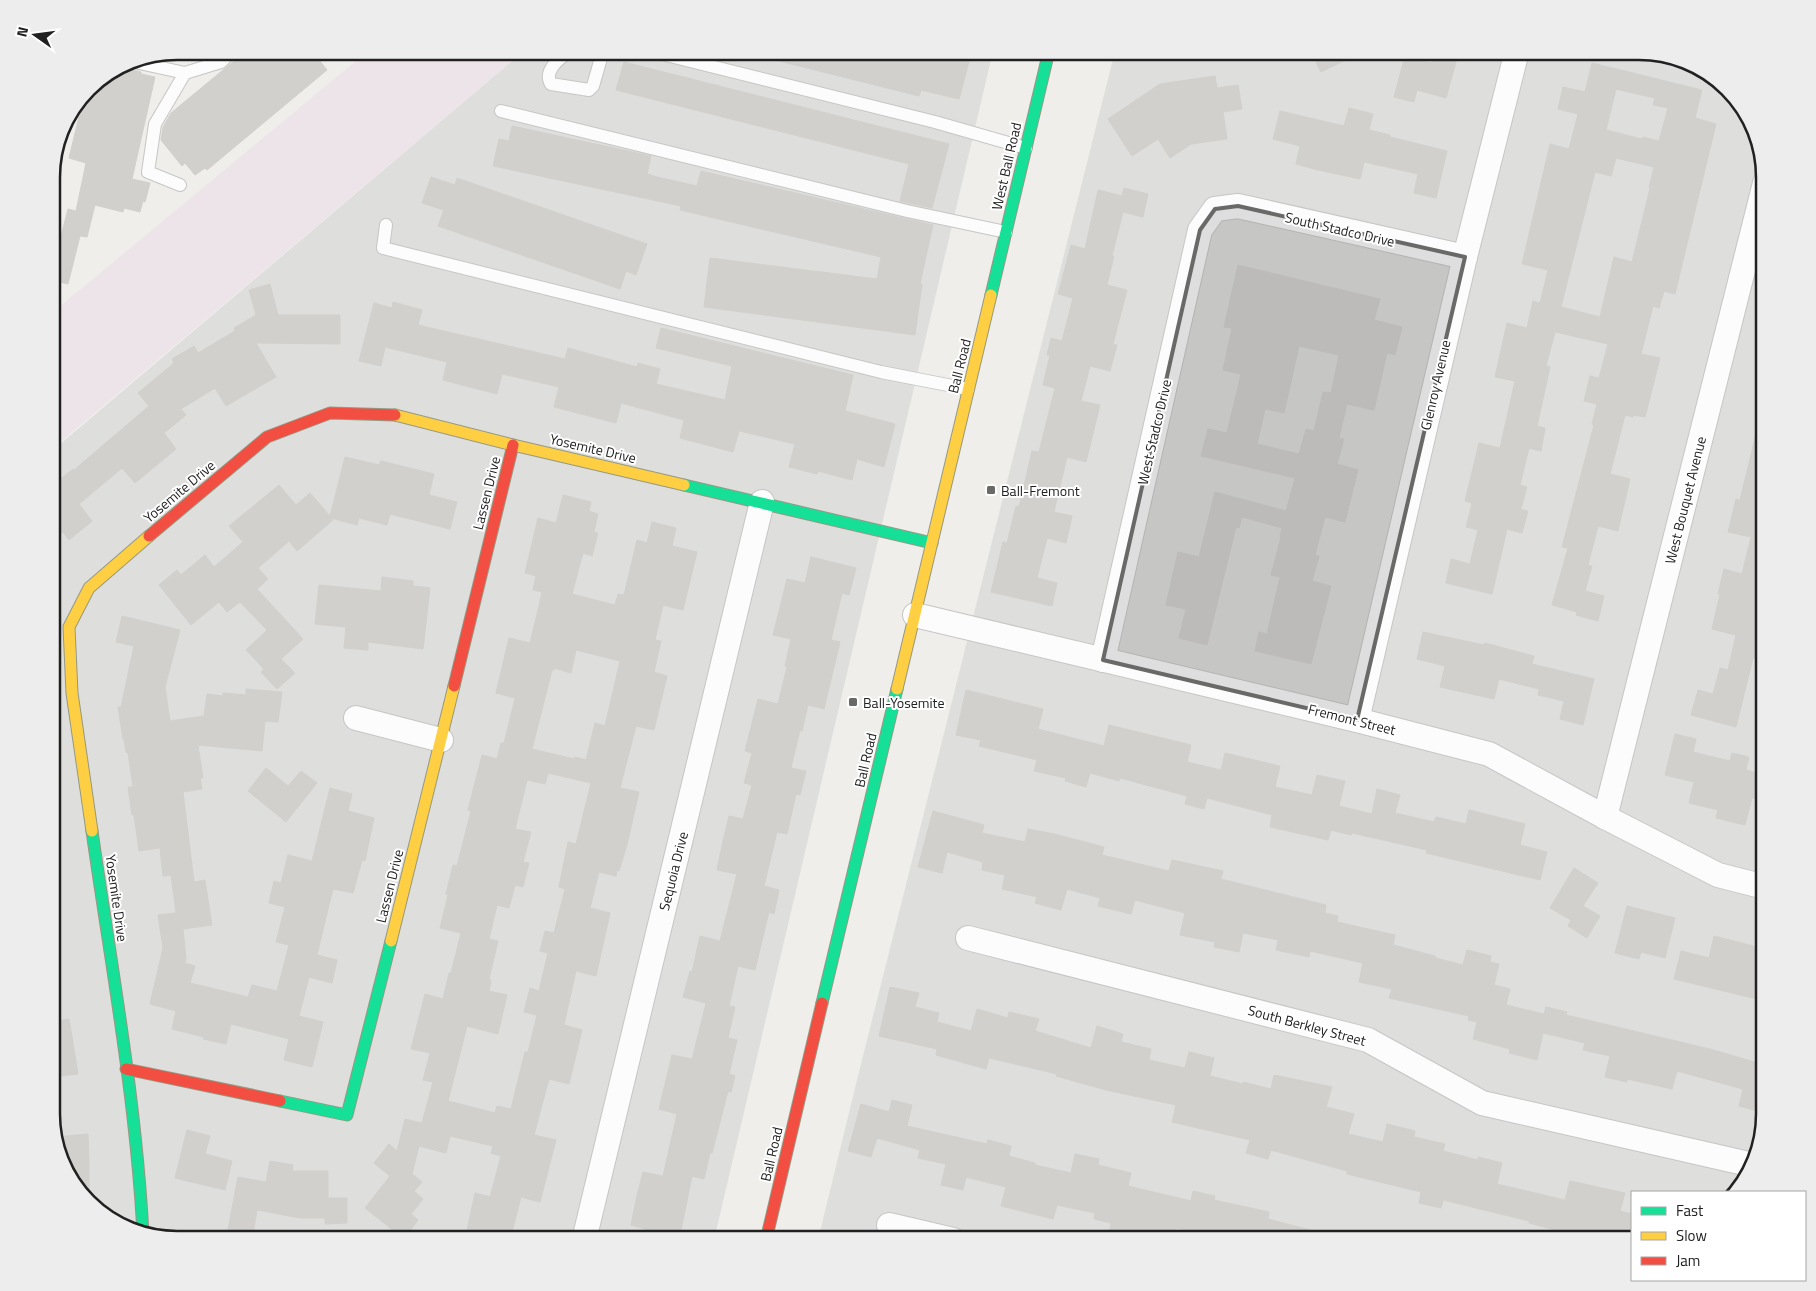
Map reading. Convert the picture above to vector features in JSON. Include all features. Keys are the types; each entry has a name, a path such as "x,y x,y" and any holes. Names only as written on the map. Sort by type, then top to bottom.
{"street":[{"name":"West Ball Road","path":"993,288 1047,60"},
{"name":"Glenroy Avenue","path":"1357,720 1465,257 1515,60"},
{"name":"South Stadco Drive","path":"1215,209 1238,206 1465,257"},
{"name":"West Stadco Drive","path":"1102,660 1200,230 1215,209"},
{"name":"West Bouquet Avenue","path":"1605,817 1756,219"},
{"name":"Ball Road","path":"768,1231 993,288"},
{"name":"Yosemite Drive","path":"143,1226 142,1198 126,1069 72,693 69,627 89,588 267,437 330,413 391,414 513,445 932,543"},
{"name":"Lassen Drive","path":"126,1069 347,1115 513,445"},
{"name":"Sequoia Drive","path":"586,1231 762,502"},
{"name":"Fremont Street","path":"915,615 1357,720 1489,754 1605,817 1718,875 1756,885"},
{"path":"356,718 441,740"},
{"name":"South Berkley Street","path":"968,938 1368,1040 1482,1103 1745,1163"},
{"path":"889,1224 917,1231"}],"lane":[{"path":"146,64 185,73 223,60"},
{"path":"560,60 549,73 549,80 552,84 589,90 593,86 600,60"},
{"path":"686,60 935,122 1026,148"},
{"path":"180,185 148,172 154,124 185,73"},
{"path":"501,111 1006,232"},
{"path":"386,225 383,248 881,372 968,389"}],"highlighted area":[{"path":"1238,206 1465,257 1357,720 1103,660 1200,230 1215,209"}],"shaded area":[{"path":"357,60 513,60 60,442 60,306"},
{"path":"513,60 991,60 716,1231 177,1231 154,1229 139,1225 125,1219 94,1197 80,1179 69,1159 62,1137 60,1122 60,444"},
{"path":"1113,60 1639,60 1662,62 1677,66 1704,80 1722,94 1732,106 1747,132 1755,162 1756,177 1756,1114 1754,1137 1750,1152 1740,1172 1727,1191 1631,1191 1631,1231 820,1231"}],"building":[{"path":"235,60 319,60 327,70 207,170 205,168 195,175 185,163 182,166 161,140 163,127 171,113"},
{"path":"775,60 969,60 959,99 921,90 919,96"},
{"path":"1315,60 1346,60 1321,72"},
{"path":"1404,60 1420,60 1432,63 1433,60 1457,60 1446,98 1417,90 1414,102 1394,97"},
{"path":"624,62 949,144 932,208 900,201 909,164 616,90"},
{"path":"1592,63 1702,90 1695,118 1716,124 1675,294 1664,291 1659,308 1653,306 1641,354 1660,358 1645,417 1625,415 1610,474 1630,479 1618,531 1598,526 1588,565 1592,566 1585,591 1604,596 1598,621 1576,615 1577,612 1552,605 1568,548 1562,547 1594,425 1592,424 1597,404 1584,401 1590,376 1599,378 1608,344 1555,332 1546,366 1550,367 1537,426 1545,428 1541,451 1529,448 1520,485 1527,487 1521,509 1528,511 1522,533 1507,529 1492,594 1446,583 1451,559 1470,564 1478,530 1466,527 1472,503 1465,501 1479,443 1500,448 1515,381 1495,377 1507,323 1527,328 1533,301 1540,303 1548,270 1522,264 1550,144 1569,149 1578,114 1558,109 1563,87 1585,92","holes":["1616,89 1655,98 1653,105 1668,108 1659,141 1606,130","1616,158 1654,167 1632,262 1614,257 1600,317 1561,307 1595,172 1611,176"]},
{"path":"131,70 155,77 132,179 150,183 145,202 143,201 140,212 124,208 123,212 95,205 87,237 80,236 68,284 60,282 60,240 68,209 76,211 86,163 69,158 80,112 94,94 112,80"},
{"path":"1215,76 1217,88 1238,85 1242,109 1223,112 1227,139 1191,144 1170,158 1158,139 1132,156 1108,119 1160,84"},
{"path":"1349,108 1373,114 1369,130 1447,151 1436,198 1414,193 1418,174 1364,162 1360,179 1318,170 1296,164 1300,146 1273,139 1280,111 1344,126"},
{"path":"512,126 651,156 647,174 657,177 697,186 701,171 933,225 920,284 922,284 915,335 704,307 710,258 877,279 881,257 680,210 681,206 493,166 499,139 509,141"},
{"path":"431,177 455,185 457,178 647,244 636,275 626,271 620,289 438,226 444,210 422,203"},
{"path":"1124,188 1148,194 1143,217 1123,212 1112,256 1114,256 1107,285 1127,290 1113,344 1117,345 1110,371 1090,366 1081,401 1100,405 1086,462 1067,457 1054,512 1072,516 1066,543 1047,538 1037,578 1057,583 1052,606 991,592 1003,542 1007,543 1016,506 1019,507 1032,451 1039,452 1055,388 1043,385 1050,355 1047,355 1051,338 1062,341 1073,298 1058,294 1071,245 1085,249 1098,190 1122,196"},
{"path":"1238,265 1380,299 1374,320 1402,327 1395,355 1387,353 1374,410 1347,404 1339,438 1344,439 1337,464 1358,470 1345,522 1325,517 1315,555 1319,556 1312,581 1331,586 1311,664 1255,651 1259,632 1267,634 1280,577 1271,575 1282,528 1242,517 1239,528 1236,527 1207,645 1179,638 1186,609 1166,605 1178,552 1199,557 1215,492 1286,511 1295,478 1201,456 1208,429 1227,433 1241,374 1223,370 1232,328 1224,327","holes":["1299,346 1339,355 1331,393 1323,392 1314,431 1306,429 1299,454 1257,444 1265,409 1284,413"]},
{"path":"270,284 278,315 340,315 340,344 256,343 276,377 226,406 215,388 181,409 186,415 164,433 176,449 135,483 122,468 79,504 92,521 69,540 63,532 60,535 60,480 74,470 149,406 138,393 174,363 172,359 194,346 198,353 235,331 234,328 256,315 249,290"},
{"path":"393,302 422,310 418,325 565,359 568,348 637,367 638,363 660,369 656,384 725,400 732,366 656,348 661,328 853,375 845,411 895,424 884,467 857,459 852,480 818,471 817,474 789,467 795,444 739,431 733,452 680,438 684,420 621,403 616,423 554,407 559,387 502,374 497,394 443,380 447,362 385,347 381,366 359,361 374,303 392,308"},
{"path":"1756,434 1756,658 1753,658 1736,727 1691,715 1698,690 1713,694 1720,668 1728,670 1736,635 1712,629 1724,569 1742,574 1751,537 1728,532 1736,499 1740,500"},
{"path":"345,457 379,465 381,461 434,474 429,495 457,502 450,529 390,514 387,525 359,518 357,525 331,518 333,520 297,551 289,541 258,568 268,579 257,589 303,639 281,659 295,673 277,689 261,672 264,669 246,650 267,630 240,602 227,612 219,602 191,625 159,585 177,570 181,575 205,555 214,567 243,542 229,526 279,485 296,505 310,493 330,516"},
{"path":"563,495 591,502 589,511 598,514 594,532 598,533 592,556 583,553 572,594 615,605 618,594 624,595 637,540 647,543 652,522 676,528 672,546 697,552 683,610 663,605 655,640 661,641 654,672 667,676 654,730 636,726 620,788 639,792 627,845 616,876 599,872 590,908 610,913 596,976 576,971 564,1025 582,1030 569,1084 549,1079 534,1135 556,1140 540,1202 521,1197 512,1231 467,1231 475,1193 490,1197 501,1156 491,1153 493,1146 450,1136 446,1153 419,1146 412,1174 422,1182 414,1191 423,1199 411,1214 418,1220 410,1231 394,1231 365,1208 390,1176 374,1163 389,1144 397,1151 405,1119 422,1123 433,1082 423,1080 430,1053 411,1049 425,994 443,999 461,933 440,928 448,895 446,894 453,865 457,866 471,811 468,810 482,755 497,759 501,743 504,743 515,698 496,693 509,638 530,643 542,592 533,590 536,576 525,573 538,518 556,523","holes":["576,650 620,661 605,726 595,723 586,760 532,749 552,670 554,668 571,673","548,773 591,783 576,844 568,842 559,887 565,889 554,933 545,931 540,951 548,953 539,991 530,988 524,1012 537,1015 528,1052 525,1052 511,1109 497,1106 495,1113 448,1101 467,1026 498,1034 507,995 489,991 491,980 489,979 498,941 489,939 497,905 509,908 515,885 523,887 529,863 523,862 531,832 515,829 527,780 545,784"]},
{"path":"811,557 856,568 849,595 842,593 831,640 840,642 824,709 808,705 802,731 800,730 791,768 806,771 800,795 796,794 787,834 777,832 764,886 779,890 774,914 769,912 755,970 738,966 729,1006 735,1007 728,1038 737,1040 729,1074 735,1076 731,1092 728,1091 704,1179 692,1176 681,1231 652,1231 631,1225 637,1196 643,1172 663,1176 677,1114 659,1109 672,1055 692,1059 706,1003 683,997 690,971 692,972 700,936 720,941 737,874 717,870 723,841 729,816 743,819 752,785 744,783 752,753 745,751 758,699 778,704 787,667 785,666 791,639 773,635 787,579 805,583"},
{"path":"382,577 413,581 413,586 430,588 423,649 368,642 368,650 344,648 346,627 315,624 319,585 381,591"},
{"path":"122,616 180,630 165,687 170,721 204,716 207,694 223,696 223,693 246,695 246,689 282,692 278,722 265,721 262,751 198,745 203,778 200,778 202,789 183,792 194,882 205,880 212,925 183,929 185,963 195,966 190,983 248,997 252,985 277,991 289,945 276,942 285,907 269,903 274,881 281,883 288,855 312,861 330,788 352,794 348,811 374,818 365,861 362,860 353,893 333,889 317,955 337,960 332,983 309,977 299,1016 323,1022 312,1067 284,1060 289,1039 231,1024 226,1044 203,1039 204,1037 172,1029 176,1011 150,1004 163,948 158,915 176,913 171,875 163,876 160,848 139,851 134,815 132,815 128,787 133,787 118,707 121,707 134,646 116,642"},
{"path":"1423,632 1484,645 1485,643 1534,656 1532,664 1594,679 1583,725 1560,719 1564,701 1538,695 1539,689 1499,679 1494,699 1440,687 1445,666 1417,659"},
{"path":"966,690 1043,709 1038,729 1104,746 1109,725 1191,745 1187,762 1221,770 1225,753 1280,766 1275,787 1312,795 1317,775 1345,781 1339,806 1372,814 1377,789 1400,795 1395,813 1434,822 1436,817 1466,824 1469,810 1525,824 1520,845 1547,852 1540,880 1426,853 1427,850 1352,833 1351,835 1331,830 1328,840 1270,827 1272,815 1207,798 1204,809 1185,804 1187,796 1120,778 1119,781 1090,773 1086,787 1065,781 1066,778 1034,771 1037,760 979,746 981,740 956,735"},
{"path":"1675,734 1696,739 1693,752 1730,761 1732,753 1749,757 1746,770 1756,773 1756,799 1752,798 1745,825 1716,818 1718,810 1689,803 1694,782 1665,775"},
{"path":"266,768 288,786 301,771 317,783 286,822 248,791"},
{"path":"933,811 984,825 982,833 1025,842 1028,829 1104,847 1102,855 1169,871 1172,860 1223,871 1221,879 1326,905 1325,913 1338,916 1337,922 1395,935 1393,945 1463,965 1467,950 1491,956 1490,962 1499,964 1494,985 1510,989 1506,1005 1544,1014 1546,1007 1567,1012 1566,1015 1710,1049 1756,1062 1756,1111 1739,1106 1743,1089 1677,1071 1672,1089 1627,1079 1627,1082 1605,1077 1610,1056 1583,1050 1585,1043 1543,1033 1537,1060 1509,1053 1510,1049 1473,1039 1477,1022 1468,1020 1469,1016 1389,998 1392,989 1359,982 1363,963 1310,951 1309,957 1276,950 1278,940 1243,933 1239,952 1214,947 1215,942 1180,935 1185,913 1135,900 1131,914 1098,906 1100,898 1067,889 1061,910 1035,903 1037,897 1002,889 1005,875 982,870 983,862 947,852 942,873 918,867"},
{"path":"1574,868 1598,883 1583,906 1600,916 1587,938 1568,926 1571,920 1550,908"},
{"path":"1627,906 1675,918 1665,958 1641,952 1639,959 1615,953"},
{"path":"1714,936 1756,947 1756,999 1674,979 1681,951 1709,958"},
{"path":"890,987 919,993 915,1007 939,1013 937,1022 971,1031 977,1009 1008,1018 1009,1012 1039,1019 1035,1031 1091,1048 1097,1026 1123,1034 1121,1042 1151,1049 1149,1060 1185,1068 1189,1052 1214,1058 1210,1076 1271,1089 1274,1075 1332,1087 1326,1107 1354,1114 1348,1134 1383,1142 1387,1124 1415,1131 1414,1137 1445,1144 1443,1151 1478,1160 1478,1157 1502,1163 1497,1184 1565,1200 1570,1181 1625,1193 1620,1211 1631,1214 1631,1231 1559,1231 1529,1223 1529,1221 1443,1200 1441,1208 1419,1203 1421,1192 1347,1174 1347,1171 1271,1150 1268,1159 1246,1153 1250,1140 1172,1122 1176,1105 1106,1090 1056,1076 1057,1074 989,1058 986,1069 936,1055 937,1049 879,1036"},
{"path":"69,1019 78,1074 60,1076 60,1021"},
{"path":"892,1100 912,1105 907,1126 987,1144 988,1140 1011,1146 1009,1156 1035,1163 1035,1165 1071,1173 1075,1154 1099,1159 1098,1165 1131,1173 1128,1186 1191,1201 1193,1191 1215,1196 1214,1200 1269,1212 1268,1219 1314,1231 1188,1231 1176,1228 1176,1231 1109,1231 1111,1223 1094,1219 1095,1213 1057,1205 1053,1219 1001,1206 1006,1187 966,1177 963,1190 941,1185 946,1164 918,1158 920,1150 877,1138 871,1157 848,1151 861,1104 889,1112"},
{"path":"187,1130 210,1136 205,1154 232,1161 225,1190 175,1178"},
{"path":"88,1134 89,1191 69,1159 62,1136"},
{"path":"270,1161 293,1165 292,1171 328,1171 328,1198 347,1198 347,1223 325,1224 325,1218 300,1218 257,1210 254,1231 228,1231 238,1177 266,1182"}],"traffic: fast":[{"path":"991,295 1047,60"},
{"path":"684,485 932,543"},
{"path":"822,1003 897,689"},
{"path":"92,831 129,1082 140,1183 143,1226"},
{"path":"280,1101 347,1115 391,941"}],"traffic: slow":[{"path":"897,689 991,295"},
{"path":"395,415 684,485"},
{"path":"92,831 72,693 69,627 89,588 149,536"},
{"path":"391,941 454,686"}],"traffic: jam":[{"path":"149,536 267,437 330,413 395,415"},
{"path":"454,686 513,445"},
{"path":"768,1231 822,1003"},
{"path":"126,1069 280,1101"}],"place":[{"name":"Ball-Fremont","path":"991,490"},
{"name":"Ball-Yosemite","path":"853,702"}]}
